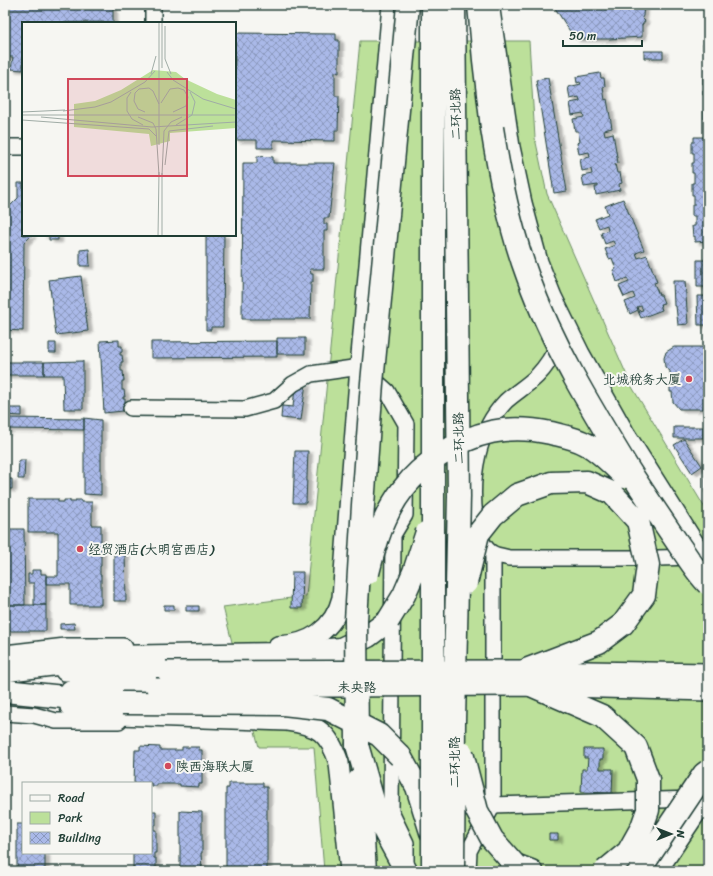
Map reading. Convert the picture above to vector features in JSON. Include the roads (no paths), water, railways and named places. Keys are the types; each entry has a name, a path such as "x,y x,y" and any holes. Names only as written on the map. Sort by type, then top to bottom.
{"highway":[{"path":"365,871 357,745 356,620 372,383 408,5"},
{"name":"二环北路","path":"433,5 433,871"},
{"name":"二环北路","path":"453,871 454,722 459,496 454,5"},
{"path":"480,5 484,60 492,128 504,195 528,277 542,313 577,384 650,503 708,584"},
{"path":"356,620 380,530 389,511 399,495 416,474 444,452 466,439 481,434 516,429 533,429 570,437 586,444 602,456 650,503"},
{"path":"457,620 478,534 493,515 517,495 551,483 587,482 612,493 638,521 648,565 644,595 623,624 599,642 529,678"},
{"path":"5,672 113,657 282,654 342,649 368,636 388,621 407,590 433,512"},
{"path":"5,672 122,703 283,704 328,709 379,735 400,756 417,787 433,840"},
{"path":"529,678 602,716 636,747 648,780 648,810 642,827 628,852 605,871"},
{"path":"454,722 477,811 492,838 515,865 531,871"},
{"path":"357,745 379,821 406,871"},
{"path":"639,871 700,780 708,771"}],"main road":[{"path":"5,672 29,652 66,648 285,646 310,639 321,633 335,616 342,598 360,367 392,5"},
{"path":"489,5 509,139 522,203 538,262 566,327 624,432 705,561"},
{"name":"未央路","path":"5,672 166,671 529,678 708,691"},
{"name":"未央路","path":"5,672 156,688 708,673"},
{"path":"5,697 118,715 287,721 304,723 319,729 329,740 335,750 339,762 350,871"},
{"path":"657,871 706,797"}],"street":[{"path":"153,5 153,22"},
{"path":"5,147 22,147"},
{"path":"566,327 553,356 537,377 511,397 495,414 482,442 476,463 474,504 476,523 481,538 493,554 509,558 658,558 705,561"},
{"path":"131,408 245,409 274,401 293,384 311,374 360,367 387,391 406,424 405,516 393,535 391,812 406,843 406,871"},
{"path":"468,871 469,851 493,805 493,554"},
{"path":"5,672 5,697"},
{"path":"5,713 34,715 56,721 78,722 127,721 152,716"},
{"path":"493,805 706,797"}],"place":[{"name":"北城税务大厦","path":"689,379"},
{"name":"经贸酒店(大明宫西店)","path":"80,549"},
{"name":"陕西海联大厦","path":"168,766"}]}
